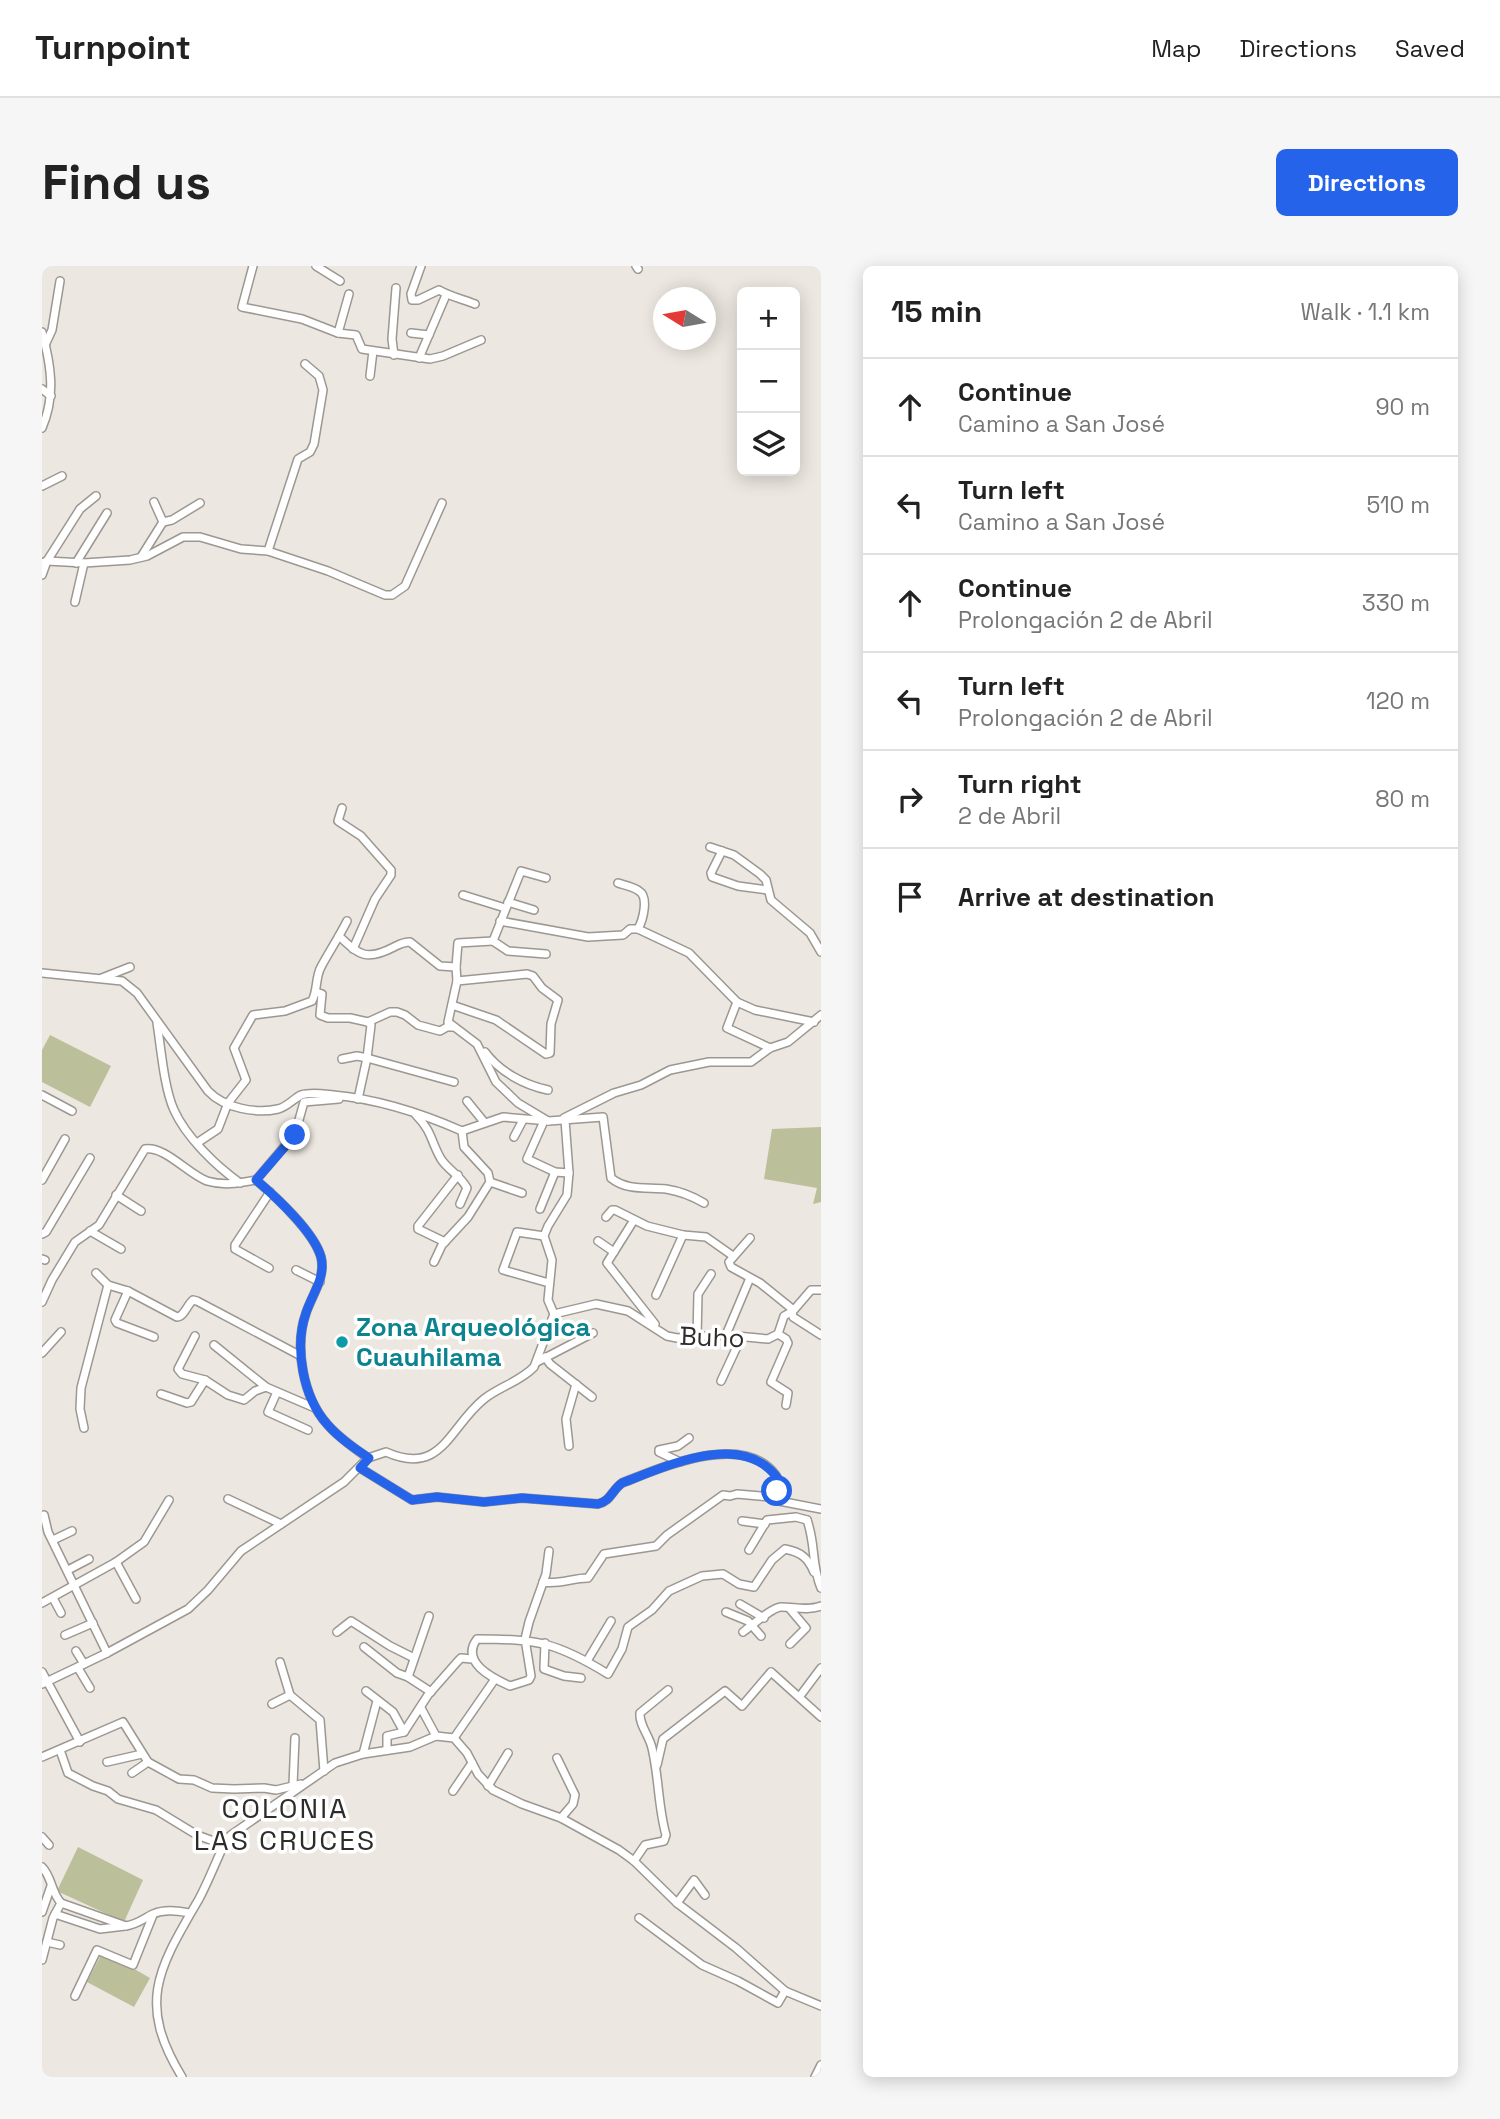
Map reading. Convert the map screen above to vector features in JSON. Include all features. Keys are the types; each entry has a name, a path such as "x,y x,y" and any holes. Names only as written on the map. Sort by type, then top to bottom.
{"street":[{"path":"254,266 241,302 242,307 302,319 338,332 356,335 362,349 419,358 443,356 481,340"},
{"path":"316,266 340,281"},
{"path":"421,266 411,294 412,300 439,290 446,295 475,304"},
{"path":"46,344 52,330 60,281"},
{"path":"394,355 391,339 396,288"},
{"path":"338,332 349,294"},
{"path":"419,358 446,295"},
{"path":"42,332 51,367 51,396 42,428"},
{"path":"411,334 429,335"},
{"path":"370,376 373,351"},
{"path":"268,551 298,459 310,452 314,444 323,390 319,376 305,364"},
{"path":"42,389 51,396"},
{"path":"42,486 62,476"},
{"path":"42,575 45,562 80,509 96,496"},
{"path":"154,502 163,522"},
{"path":"141,557 163,522 172,520 200,503"},
{"path":"45,562 80,563 141,557 190,536 241,549 268,551 328,571 385,595 392,595 405,586 442,503"},
{"path":"75,602 80,563 107,513"},
{"path":"342,808 338,821 361,836 391,870 353,949"},
{"path":"709,846 734,855 753,867 766,880 771,900 810,933 821,952"},
{"path":"722,851 711,873 712,877 738,886 768,890"},
{"path":"493,941 521,871 546,878"},
{"path":"618,883 640,891 643,895 644,911 638,929"},
{"path":"463,895 534,910"},
{"path":"197,1143 218,1129 228,1103 246,1080 234,1048 253,1015 300,1007 312,1001 321,966 347,921"},
{"path":"500,921 588,937 623,935 630,929 638,929 689,953 737,1002 755,1010 811,1023 821,1021"},
{"path":"339,936 360,954 375,956 410,942 440,966 456,967"},
{"path":"546,954 508,951 493,941 458,943 457,981 447,1021 477,1044 506,1072 531,1085 548,1090"},
{"path":"102,978 130,967"},
{"path":"42,974 122,981 137,993 208,1091 221,1102 264,1111 282,1108 302,1095 315,1093 355,1098 414,1112 462,1131 503,1116 546,1121 603,1117 611,1178 638,1189 669,1189 704,1203"},
{"path":"452,1005 496,1020 548,1054 550,1052 551,1024 558,1000 542,988 533,976 527,974 457,981"},
{"path":"316,992 322,994 320,1016 350,1018 370,1026"},
{"path":"737,1002 727,1028 770,1048"},
{"path":"355,1098 367,1058 370,1026 390,1012 397,1012 415,1024 428,1028 440,1031 454,1027"},
{"path":"563,1120 614,1093 641,1085 670,1070 709,1062 751,1062 770,1048 789,1042 821,1014"},
{"path":"156,1019 172,1104 182,1124 219,1167 240,1183"},
{"path":"477,1044 496,1082 518,1102 546,1121"},
{"path":"342,1059 357,1056 367,1058 454,1082"},
{"path":"42,1095 72,1111"},
{"path":"42,1302 75,1241 99,1225 141,1153 151,1148 201,1178 221,1184 256,1180 295,1135 304,1102 355,1098"},
{"path":"467,1101 484,1122"},
{"path":"414,1112 424,1123 442,1161 458,1175 467,1188 460,1204"},
{"path":"514,1137 523,1120"},
{"path":"44,1683 107,1653 188,1609 208,1590 235,1556 334,1490 369,1458 386,1452 398,1459 411,1461 430,1455 444,1446 466,1414 481,1401 495,1390 529,1372 536,1362 554,1314 548,1300 552,1260 544,1236 567,1195 569,1173 563,1120"},
{"path":"546,1121 527,1159 555,1172 569,1173"},
{"path":"434,1262 445,1242 468,1217 490,1182 488,1173 464,1147 462,1131"},
{"path":"42,1180 65,1139"},
{"path":"42,1234 46,1232 90,1158"},
{"path":"540,1209 555,1172"},
{"path":"445,1242 421,1232 418,1226 458,1175"},
{"path":"256,1180 317,1245 323,1267 303,1325 301,1356 309,1394 326,1423 342,1439 369,1458"},
{"path":"490,1182 522,1193"},
{"path":"269,1268 235,1249 235,1245 270,1192"},
{"path":"116,1195 141,1211"},
{"path":"606,1217 615,1210 647,1226 683,1235 706,1237 733,1256"},
{"path":"634,1220 607,1263 660,1331"},
{"path":"90,1231 121,1250"},
{"path":"544,1236 517,1231 503,1270 549,1283"},
{"path":"656,1295 683,1235"},
{"path":"751,1238 733,1256 729,1265 760,1283 793,1311 793,1317 821,1335"},
{"path":"598,1241 614,1252"},
{"path":"296,1270 320,1282"},
{"path":"96,1273 108,1285 128,1291 180,1317 193,1300 301,1356"},
{"path":"696,1337 698,1294 711,1274"},
{"path":"726,1335 751,1278"},
{"path":"84,1428 80,1409 81,1388 108,1285"},
{"name":"Buho","path":"554,1314 596,1304 608,1305 628,1311 672,1337 726,1335 768,1339 778,1334 784,1316 793,1311 811,1290 821,1290"},
{"path":"128,1291 115,1320 154,1336"},
{"path":"42,1353 61,1332"},
{"path":"536,1362 593,1333"},
{"path":"778,1334 788,1343 771,1382 788,1393 786,1405"},
{"path":"195,1335 178,1369 182,1374 205,1380 228,1395 244,1400 255,1391 266,1387"},
{"path":"721,1381 741,1338"},
{"path":"214,1345 266,1387 316,1408"},
{"path":"545,1357 592,1397"},
{"path":"162,1394 191,1402 205,1380"},
{"path":"569,1447 566,1419 576,1384"},
{"path":"277,1392 268,1412 308,1430"},
{"path":"681,1462 659,1450 678,1446 689,1438"},
{"path":"360,1468 412,1500 437,1497 484,1502 522,1498 598,1504 609,1500 616,1487 622,1483 681,1462 715,1455 736,1455 762,1463 773,1472 779,1480 779,1487 771,1497"},
{"path":"543,1582 553,1584 574,1578 588,1578 604,1554 656,1546 723,1495 771,1497 780,1503 821,1511"},
{"path":"228,1499 281,1524"},
{"path":"42,1603 76,1586 144,1542 169,1500"},
{"path":"749,1550 767,1520 796,1517 807,1520 821,1511"},
{"path":"44,1515 45,1533 53,1540 107,1653"},
{"path":"807,1520 813,1538 814,1573"},
{"path":"742,1521 765,1524"},
{"path":"53,1540 72,1531"},
{"path":"472,1659 472,1647 477,1639 525,1639 556,1646 608,1674 622,1648 628,1627 652,1610 669,1591 702,1576 723,1574 738,1584 754,1587 772,1560 785,1549 798,1551 809,1561 821,1588"},
{"path":"387,1750 387,1736 404,1732 423,1701 461,1658 472,1659 495,1679 510,1686 529,1679 531,1676 525,1639 543,1582 549,1551"},
{"path":"68,1570 89,1559"},
{"path":"116,1562 136,1599"},
{"path":"53,1598 61,1613"},
{"path":"740,1604 764,1618"},
{"path":"743,1632 773,1609 812,1609 821,1606"},
{"path":"790,1609 806,1628 790,1644"},
{"path":"726,1612 753,1625 761,1636"},
{"path":"408,1677 429,1616"},
{"path":"337,1632 351,1621 414,1658"},
{"path":"587,1661 611,1621"},
{"path":"65,1635 93,1623"},
{"path":"545,1643 544,1669 581,1678"},
{"path":"364,1647 397,1672 431,1692"},
{"path":"76,1651 90,1688"},
{"path":"280,1662 290,1695 320,1720 324,1771"},
{"path":"800,1696 821,1668"},
{"path":"42,1672 44,1683 80,1742"},
{"path":"657,1765 663,1739 725,1692 742,1706 771,1672 821,1717"},
{"path":"454,1738 495,1679"},
{"path":"635,1861 645,1845 664,1841 666,1835 662,1821 657,1765 651,1742 639,1720 640,1713 668,1690"},
{"path":"366,1691 393,1712 404,1732"},
{"path":"272,1704 290,1695"},
{"path":"363,1754 377,1701"},
{"path":"421,1708 436,1736"},
{"path":"42,1757 124,1722 148,1762 179,1779 194,1780 212,1788 276,1790 297,1785"},
{"path":"182,2077 161,2037 155,2007 157,1983 163,1965 231,1835 297,1785 335,1763 363,1754 410,1747 436,1736 454,1738 460,1743 488,1786 522,1804 561,1818 635,1861 677,1903 736,1948 785,1991 821,2006"},
{"path":"295,1738 297,1785"},
{"path":"60,1750 68,1773 125,1802 156,1810 197,1835 224,1845"},
{"path":"107,1762 142,1754"},
{"path":"488,1786 508,1754"},
{"path":"557,1758 575,1795 573,1804 561,1818"},
{"path":"132,1773 148,1762"},
{"path":"453,1791 472,1763"},
{"path":"272,1806 276,1790"},
{"path":"42,1837 50,1844"},
{"path":"42,1867 61,1903 126,1926"},
{"path":"677,1903 695,1880 705,1895"},
{"path":"52,1884 42,1912 100,1929 136,1924 168,1910 190,1913"},
{"path":"42,1960 54,1916 61,1903"},
{"path":"75,1996 97,1950 133,1965 154,1914"},
{"path":"639,1918 702,1965 778,2003"},
{"path":"47,1942 60,1945"},
{"path":"776,2012 785,1991"},
{"path":"815,2077 821,2065"}],"green space":[{"path":"50,1035 111,1066 90,1107 42,1082 42,1050"},
{"path":"821,1127 821,1202 813,1204 817,1188 764,1179 772,1129"},
{"path":"78,1847 143,1880 124,1922 57,1891"},
{"path":"103,1951 150,1978 134,2007 87,1982"}],"place":[{"name":"Zona Arqueológica Cuauhilama","path":"342,1342"}],"district":[{"name":"COLONIA LAS CRUCES","path":"285,1824"}],"route":[{"path":"295,1135 256,1180 317,1245 323,1267 320,1282 306,1312 300,1339 303,1366 309,1394 326,1423 342,1439 369,1458 360,1468 412,1500 437,1497 484,1502 522,1498 598,1504 609,1500 616,1487 622,1483 665,1466 704,1456 727,1454 762,1463 779,1480 777,1491"}]}
